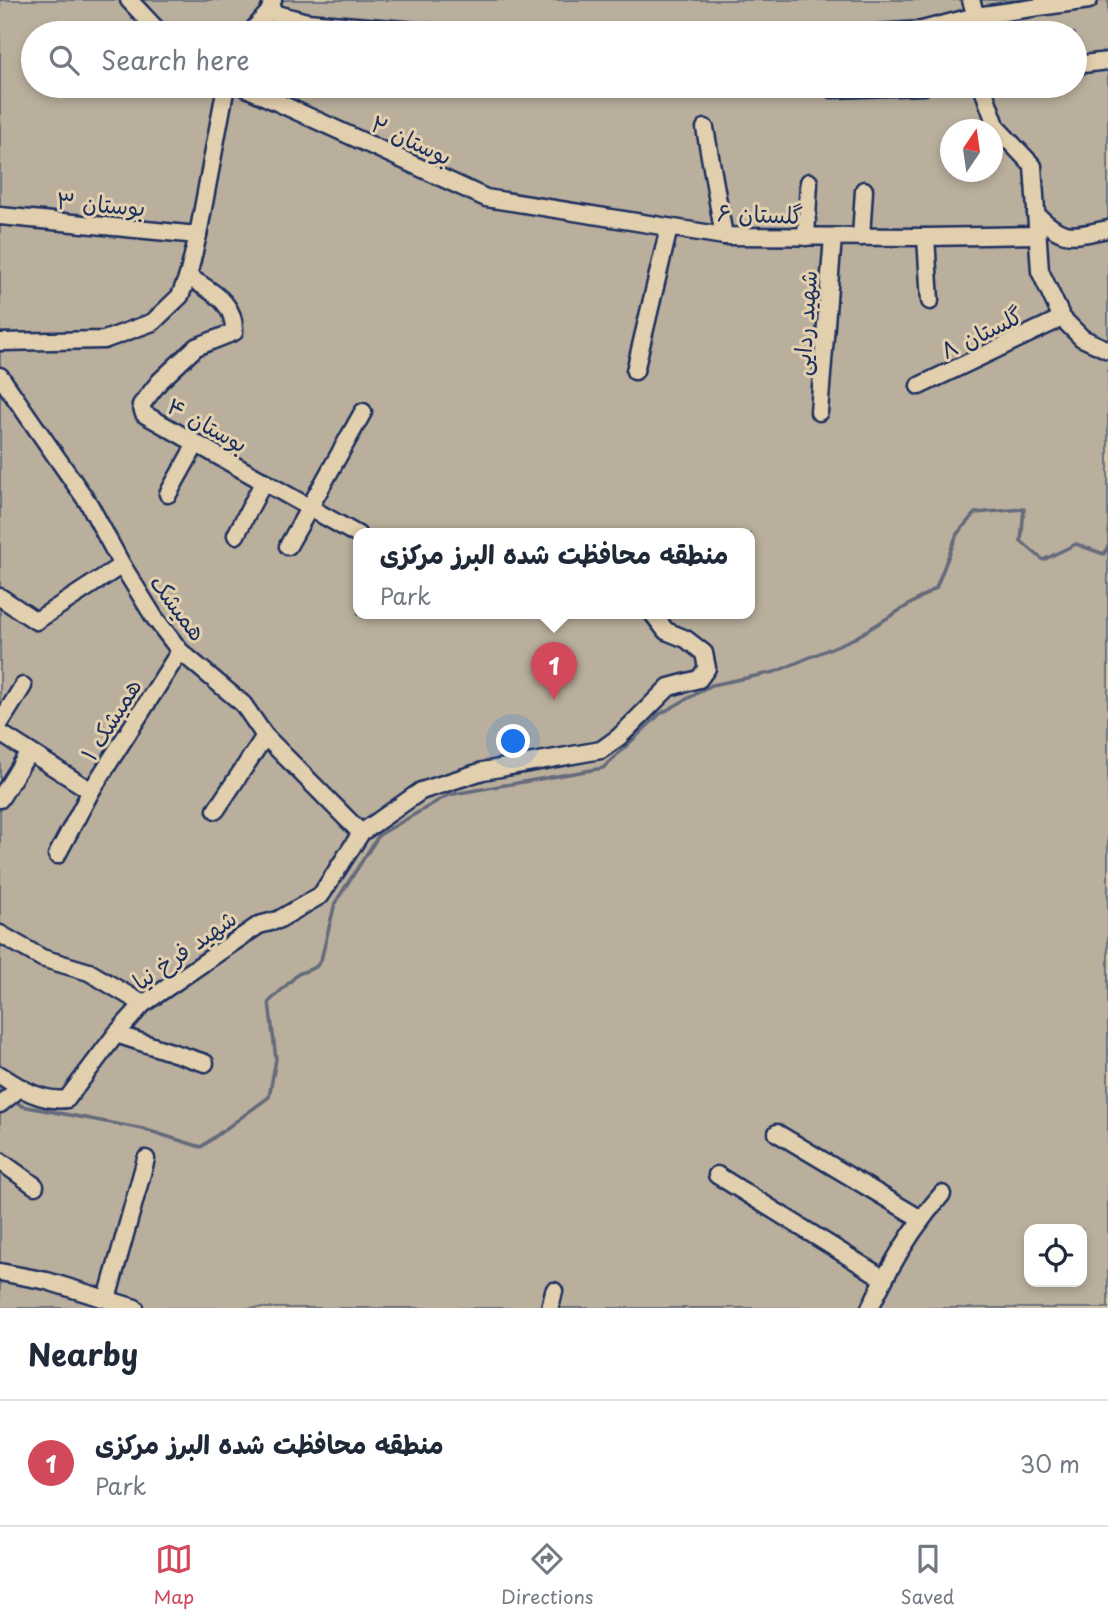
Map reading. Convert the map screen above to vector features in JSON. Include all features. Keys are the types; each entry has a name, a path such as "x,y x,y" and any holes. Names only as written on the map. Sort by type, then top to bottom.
{"street":[{"path":"129,0 149,21"},
{"path":"971,0 976,21"},
{"path":"957,21 1089,0"},
{"path":"259,21 271,6 305,21"},
{"path":"1087,64 1108,61"},
{"path":"0,342 104,340 153,322 180,296 198,235 224,98"},
{"name":"بوستان ۲","path":"268,98 486,198"},
{"path":"986,98 997,128 1033,166 1040,271 1062,318 1082,338 1108,351"},
{"path":"705,128 724,236"},
{"path":"806,237 809,182"},
{"path":"862,237 864,190"},
{"name":"گلستان ۶","path":"486,198 724,236 1036,235"},
{"path":"1036,214 1050,228 1069,236 1108,229"},
{"name":"بوستان ۳","path":"0,216 198,235"},
{"path":"635,371 669,228"},
{"name":"شهید ردایی","path":"820,412 833,237"},
{"path":"926,237 930,301"},
{"name":"بوستان ۴","path":"188,276 224,301 234,318 234,332 196,347 160,381 141,405 144,414 353,532"},
{"name":"گلستان ۸","path":"919,386 1062,318"},
{"name":"همیشک","path":"0,376 89,503 122,565 180,651 243,704 265,736 361,833"},
{"path":"288,546 363,412"},
{"path":"168,494 196,444"},
{"path":"236,535 264,481"},
{"path":"0,597 36,621 122,565"},
{"path":"361,833 421,791 483,771 601,750 619,737 669,687 699,679 707,668 704,653 686,639 666,631 657,619"},
{"name":"همیشک ۱","path":"0,733 91,791 180,651"},
{"path":"0,723 23,686"},
{"path":"216,810 265,736"},
{"path":"0,799 29,752"},
{"path":"57,855 91,791"},
{"name":"شهید فرخ نیا","path":"0,1075 9,1097 52,1101 67,1099 116,1034 143,1004 260,925 278,920 321,895 361,833"},
{"path":"0,934 42,958 89,972 143,1004"},
{"path":"116,1034 205,1063"},
{"path":"777,1133 920,1219"},
{"path":"107,1299 146,1159"},
{"path":"0,1161 35,1186"},
{"path":"717,1175 883,1278"},
{"path":"870,1308 883,1278 920,1219 942,1194"},
{"path":"0,1272 47,1281 135,1308"},
{"path":"550,1308 554,1291"}],"shaded area":[{"path":"0,0 1108,0 1108,1308 0,1308"}],"waterway":[{"path":"13,1100 22,1106 143,1129 201,1147 269,1097 276,1059 269,1002 298,974 316,967 321,960 335,903 379,835 448,795 603,768 660,714 712,685 775,672 855,638 936,588 957,534 975,513 1024,509 1021,541 1043,560 1076,544 1104,554 1108,546"}],"place":[{"name":"منطقه محافظت شده البرز مرکزی","path":"554,700"}]}
